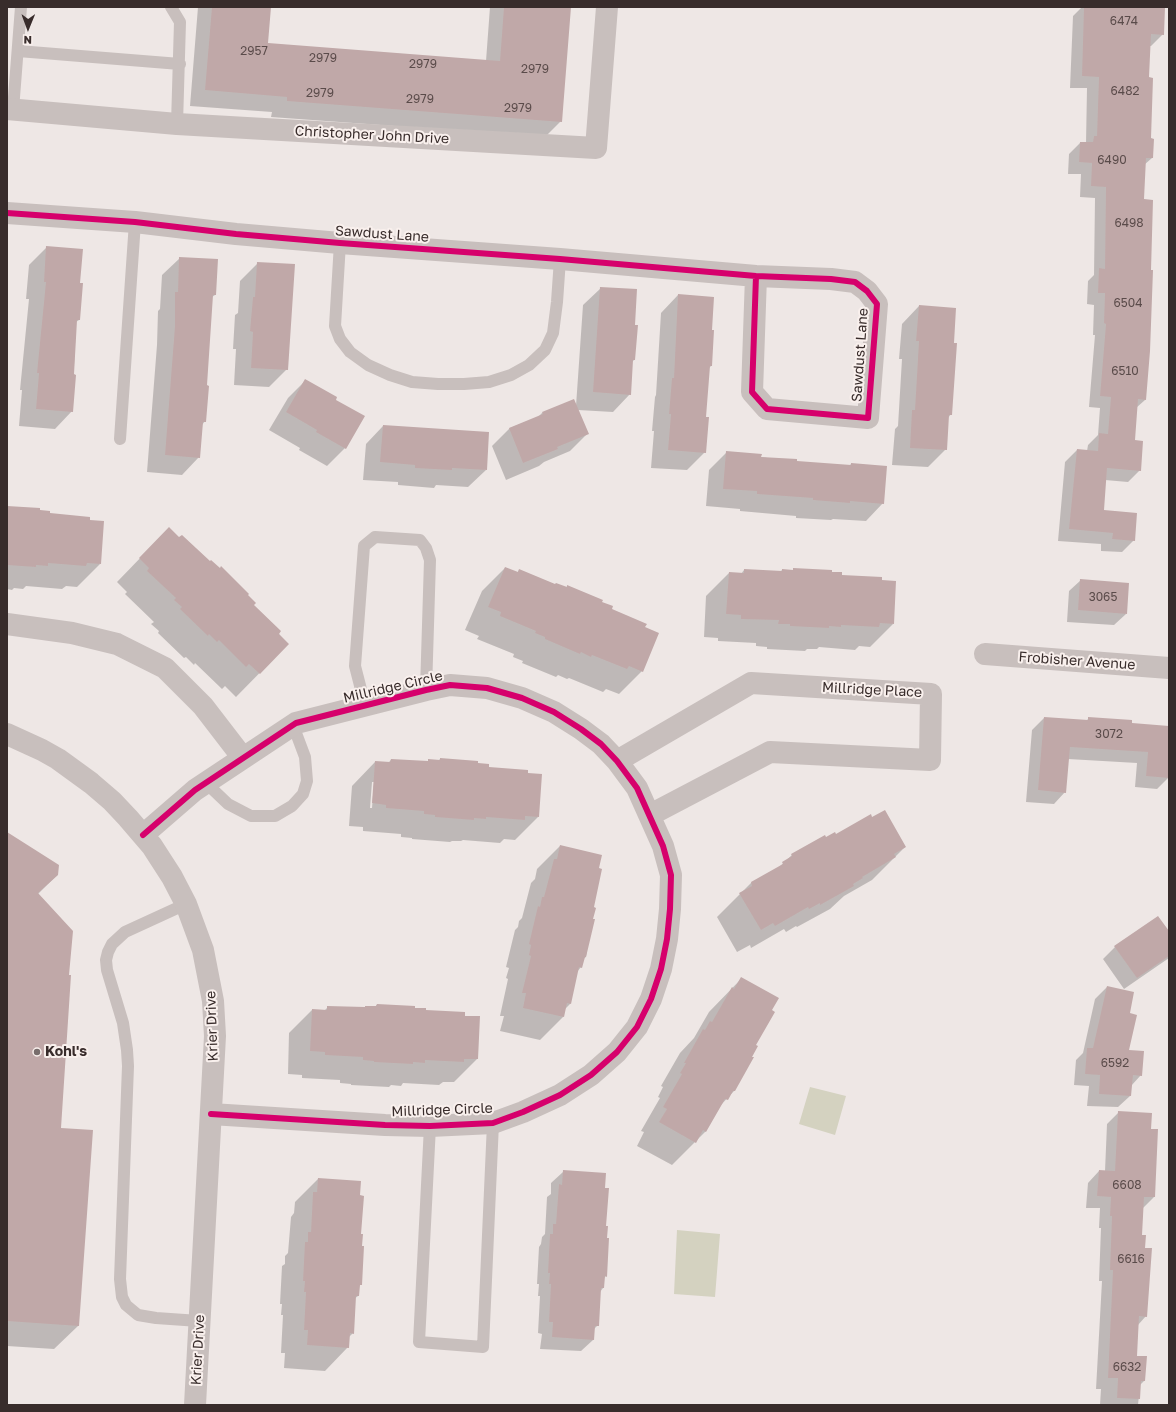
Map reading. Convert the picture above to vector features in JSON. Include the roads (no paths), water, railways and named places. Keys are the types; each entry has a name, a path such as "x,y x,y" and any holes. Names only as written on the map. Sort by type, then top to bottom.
{"street":[{"name":"Christopher John Drive","path":"10,110 177,124 596,148 607,7"},
{"name":"Sawdust Lane","path":"7,213 135,222 236,234 340,243 560,259 756,276 831,279 855,282 867,291 876,304 868,418 767,408 752,392 756,276"},
{"path":"7,624 72,633 117,644 165,668 203,706 243,758"},
{"name":"Frobisher Avenue","path":"985,654 1169,668"},
{"name":"Millridge Place","path":"616,761 751,683 931,694 930,760 770,752 650,815"},
{"name":"Millridge Circle","path":"143,835 195,790 293,725 365,705 450,685 487,688 522,698 554,712 601,744 638,788 663,846 671,874 667,939 661,969 651,999 637,1027 617,1052 591,1075 560,1095 523,1112 493,1123 430,1126 385,1125 211,1114"},
{"name":"Krier Drive","path":"7,734 42,750 74,770 112,801 143,835 169,872 186,904 202,950 213,1001 214,1036 195,1405"}],"lane":[{"path":"10,110 18,50 21,7"},
{"path":"171,7 180,22 180,64 177,124"},
{"path":"18,50 180,64"},
{"path":"120,439 135,222"},
{"name":"Sawdust Lane","path":"340,243 335,326 340,339 350,352 368,365 390,375 412,382 438,384 489,382 510,375 529,365 545,350 553,333 560,259"},
{"path":"365,705 355,666 364,546 375,537 420,540 426,548 430,560 426,690"},
{"path":"206,783 228,804 251,816 275,816 292,806 303,794 308,781 305,757 293,725"},
{"path":"186,904 125,932 112,944 106,960 110,980 124,1023 128,1066 120,1279 122,1297 126,1305 138,1315 156,1318 199,1321"},
{"path":"430,1126 419,1342 483,1346 493,1123"}],"place":[{"name":"Kohl's","path":"37,1052"}]}
